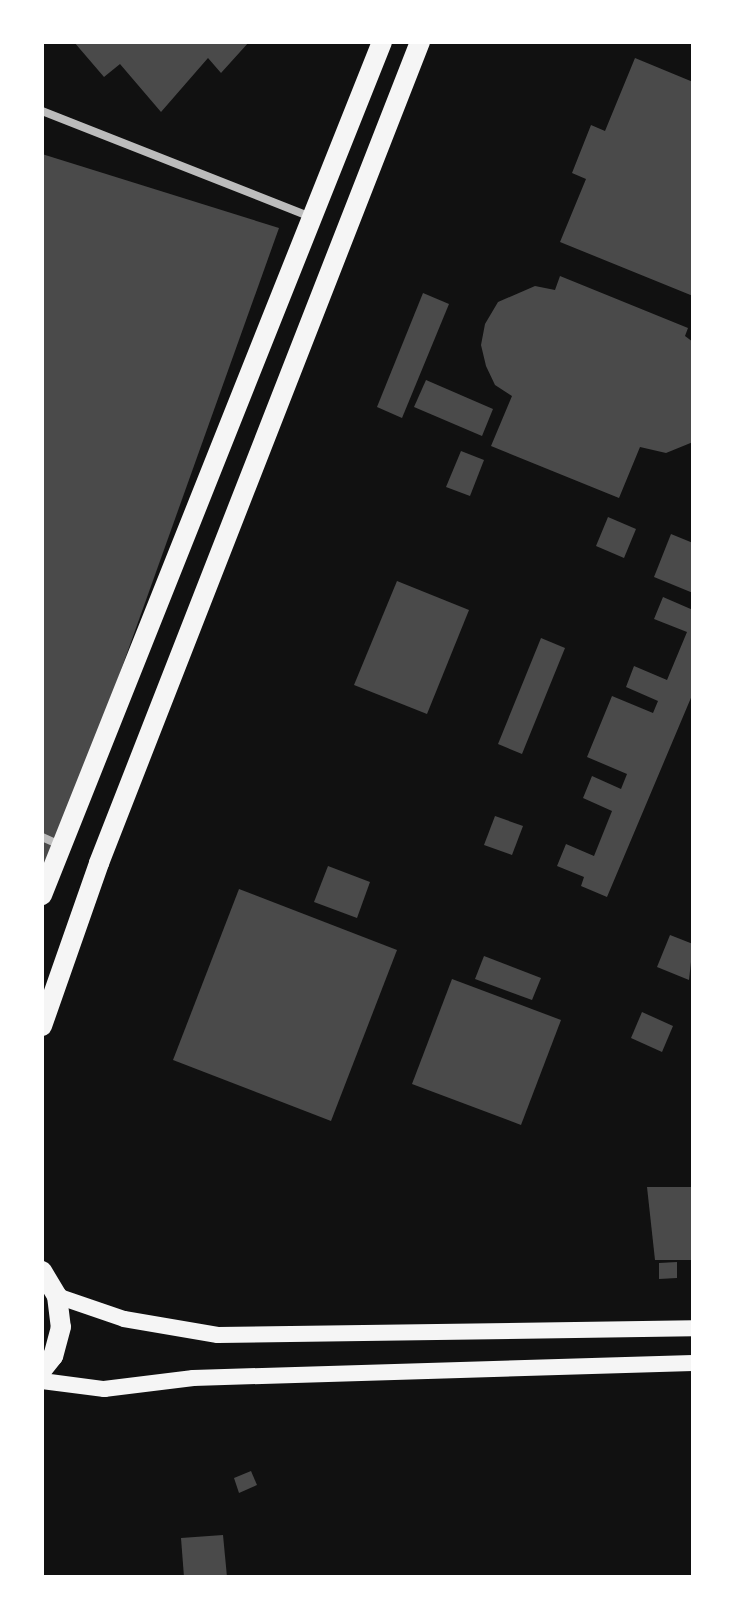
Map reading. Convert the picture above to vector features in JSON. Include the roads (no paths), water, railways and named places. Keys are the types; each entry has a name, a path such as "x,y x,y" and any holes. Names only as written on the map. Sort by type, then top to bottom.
{"main road":[{"path":"42,895 52,841 382,42"},
{"path":"42,1026 99,863 420,42"},
{"path":"42,1271 57,1296 61,1327 53,1356 42,1370"},
{"path":"57,1296 137,1323 218,1335 693,1328"},
{"path":"42,1381 104,1389 193,1378 693,1363"}],"street":[{"path":"42,111 312,217"}]}
